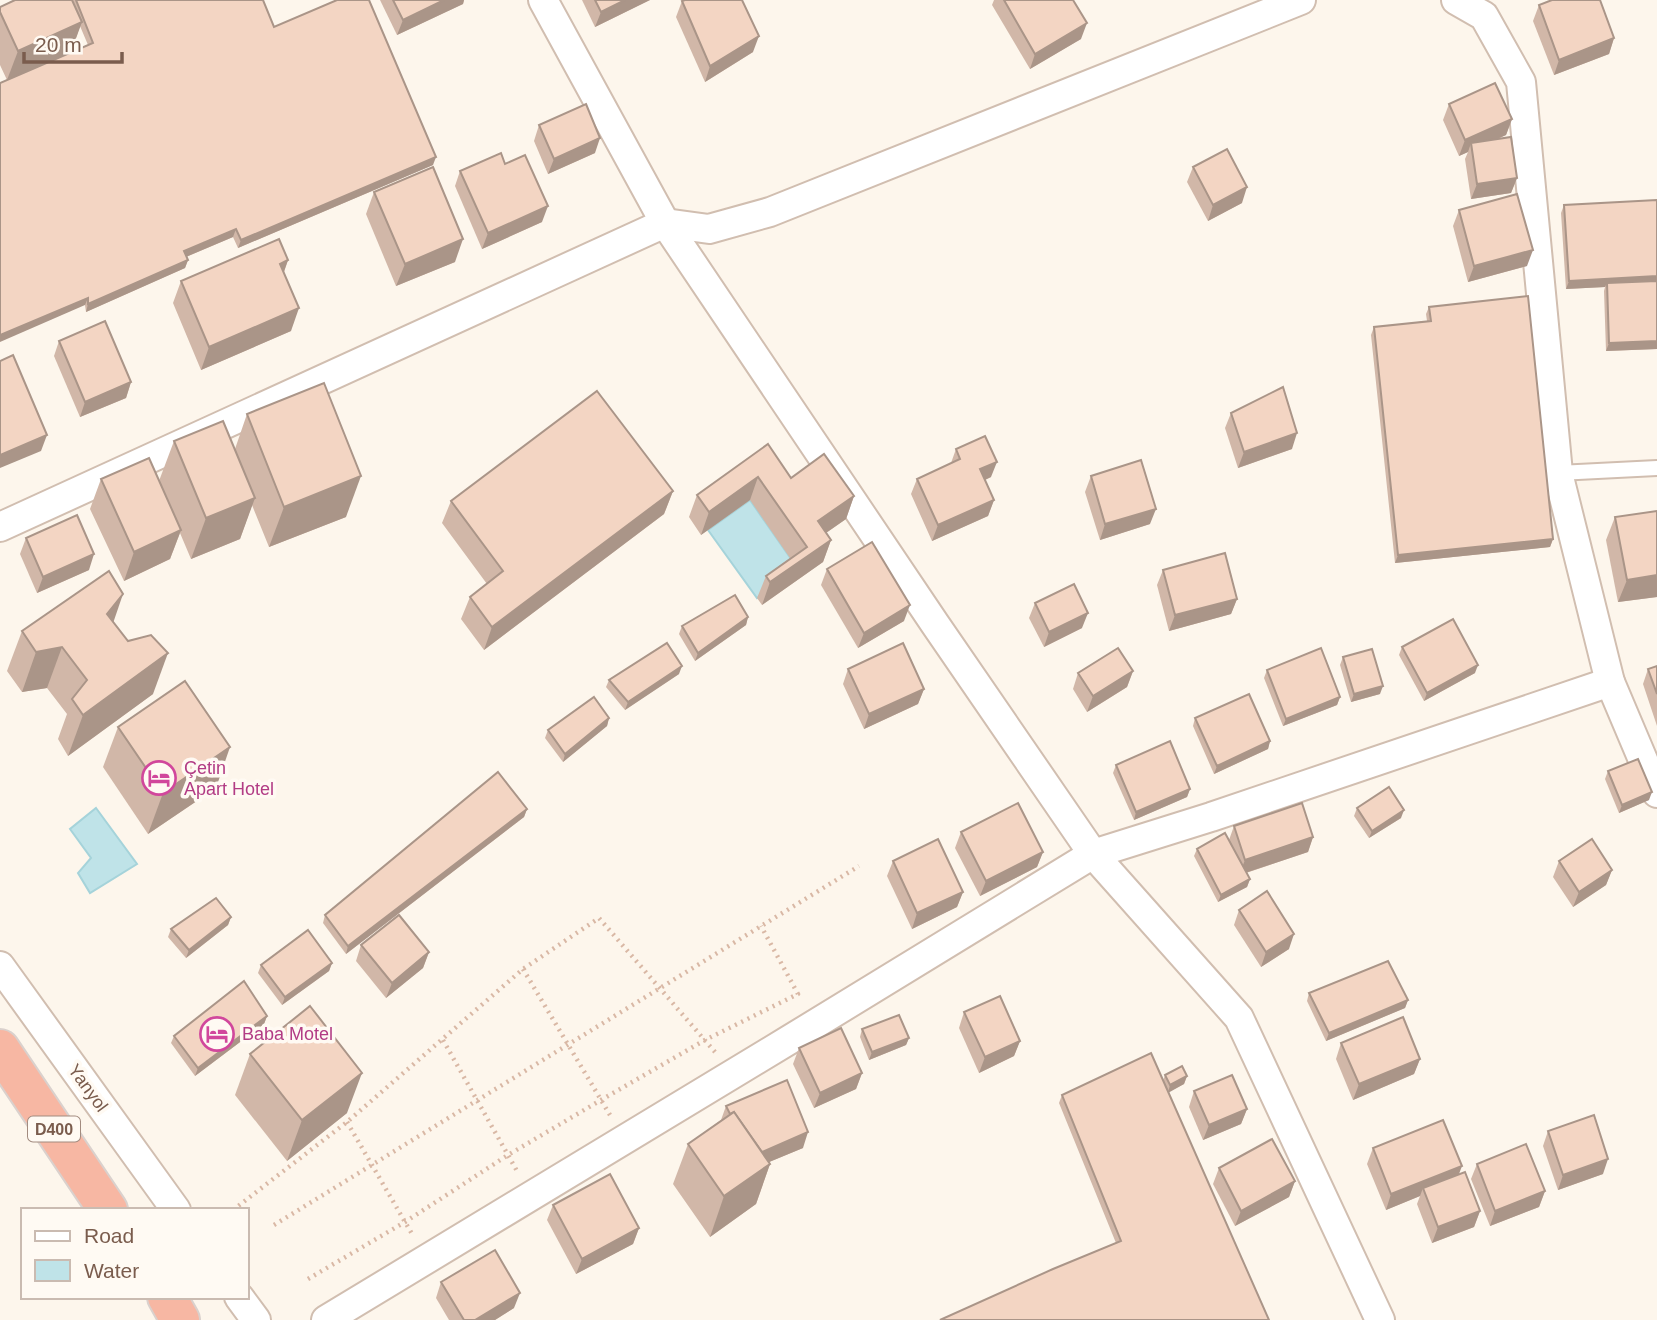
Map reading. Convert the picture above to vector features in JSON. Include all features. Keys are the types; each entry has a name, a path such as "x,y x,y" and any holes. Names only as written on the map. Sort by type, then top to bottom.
{"highway":[{"name":"D400","path":"0,1049 107,1208"},
{"path":"168,1299 180,1320"}],"street":[{"path":"543,0 666,223 935,624 1093,854 1239,1018 1380,1320"},
{"path":"0,527 666,223 709,229 770,212 1301,0"},
{"path":"1455,0 1484,16 1521,82 1558,472 1610,682 1657,793"},
{"path":"326,1320 1093,854 1211,817 1610,682"},
{"name":"Yanyol","path":"0,966 175,1208"},
{"path":"240,1299 256,1320"}],"lane":[{"path":"1558,472 1657,468"}],"path":[{"path":"274,1225 859,866"},
{"path":"236,1208 347,1122 523,969 599,918 734,1073"},
{"path":"308,1279 601,1100 705,1040 798,994 761,926"},
{"path":"523,969 625,1139"},
{"path":"443,1040 531,1196"},
{"path":"347,1122 426,1259"}],"water":[{"path":"750,500 798,569 757,598 708,530"},
{"path":"96,808 137,864 90,893 78,873 91,858 70,829"}],"building":[{"path":"15,0 72,0 82,22 18,51 0,12 0,7"},
{"path":"76,0 263,0 274,27 337,0 369,0 436,157 241,240 236,229 184,251 188,260 88,304 88,298 0,335 0,83 93,43"},
{"path":"393,0 444,0 403,20"},
{"path":"595,0 625,0 601,12"},
{"path":"742,0 759,36 710,66 682,1"},
{"path":"1004,0 1073,0 1087,23 1035,54"},
{"path":"1552,0 1600,0 1614,38 1559,60 1539,5"},
{"path":"1495,83 1512,119 1465,140 1449,104"},
{"path":"586,104 600,138 554,159 539,125"},
{"path":"1511,137 1517,178 1477,184 1471,143"},
{"path":"1227,149 1247,187 1213,205 1193,167"},
{"path":"501,153 505,164 525,155 548,206 488,233 460,171"},
{"path":"433,167 463,239 405,264 374,192"},
{"path":"1517,194 1533,250 1474,266 1459,210"},
{"path":"1657,200 1657,276 1569,281 1564,205"},
{"path":"279,239 288,260 280,264 299,308 209,347 181,281"},
{"path":"1657,281 1657,341 1609,343 1607,283"},
{"path":"1528,296 1553,539 1398,555 1374,327 1431,321 1429,307"},
{"path":"105,321 131,382 85,402 59,341"},
{"path":"13,355 47,435 0,455 0,361"},
{"path":"324,383 361,476 284,507 247,414"},
{"path":"1283,387 1297,433 1244,452 1231,413"},
{"path":"597,391 673,491 492,627 470,597 503,571 451,501"},
{"path":"223,421 255,498 206,518 174,441"},
{"path":"985,436 997,462 980,469 994,500 938,525 917,479 960,459 956,449"},
{"path":"768,444 791,478 824,454 854,496 818,521 831,540 770,582 766,576 807,547 758,477 709,512 697,495"},
{"path":"149,458 181,530 134,552 101,479"},
{"path":"1141,460 1156,509 1105,524 1091,476"},
{"path":"1657,511 1657,575 1627,580 1615,517"},
{"path":"77,515 94,554 43,577 26,538"},
{"path":"872,542 910,605 864,633 827,569"},
{"path":"1225,553 1237,599 1175,615 1163,570"},
{"path":"109,571 123,594 107,614 128,641 151,635 168,653 83,715 72,699 87,680 62,647 36,652 22,631"},
{"path":"1074,584 1088,613 1049,632 1035,603"},
{"path":"735,595 748,617 698,653 682,626"},
{"path":"1453,619 1478,665 1427,693 1402,647"},
{"path":"667,643 682,666 628,702 609,680"},
{"path":"903,643 924,689 869,714 848,669"},
{"path":"1118,648 1133,671 1093,696 1078,673"},
{"path":"1321,648 1340,697 1286,719 1267,670"},
{"path":"1372,649 1383,686 1354,694 1343,657"},
{"path":"1657,666 1657,694 1648,669"},
{"path":"185,681 230,747 163,793 118,727"},
{"path":"1249,694 1270,741 1217,766 1195,718"},
{"path":"594,697 609,718 565,754 548,730"},
{"path":"1170,741 1190,789 1136,812 1116,765"},
{"path":"1638,759 1652,792 1622,805 1608,771"},
{"path":"498,772 527,809 348,946 325,915"},
{"path":"1389,787 1404,810 1372,831 1357,808"},
{"path":"1018,803 1043,852 986,881 961,832"},
{"path":"1302,803 1313,837 1245,860 1234,826"},
{"path":"1225,833 1250,879 1221,895 1197,849"},
{"path":"938,839 963,892 917,913 893,861"},
{"path":"1592,839 1612,870 1579,892 1559,861"},
{"path":"1267,891 1294,934 1266,952 1239,910"},
{"path":"216,898 231,917 189,950 171,929"},
{"path":"399,915 429,952 392,983 361,945"},
{"path":"308,930 332,963 285,997 261,965"},
{"path":"1388,961 1408,1000 1329,1033 1309,993"},
{"name":"Baba Motel","path":"244,981 267,1016 198,1068 174,1036"},
{"path":"1000,996 1020,1041 985,1057 964,1012"},
{"path":"310,1006 362,1073 302,1120 250,1054"},
{"path":"899,1015 909,1038 872,1052 862,1029"},
{"path":"1403,1017 1420,1059 1359,1084 1341,1043"},
{"path":"841,1028 862,1073 820,1093 799,1048"},
{"path":"1151,1053 1269,1320 940,1320 1121,1241 1062,1095"},
{"path":"1182,1066 1187,1076 1170,1085 1165,1075"},
{"path":"1232,1075 1247,1109 1209,1125 1194,1091"},
{"path":"787,1080 808,1132 762,1152 734,1112 730,1114 726,1106"},
{"path":"734,1112 770,1164 724,1196 688,1144"},
{"path":"1594,1115 1608,1159 1563,1175 1548,1131"},
{"path":"1443,1120 1462,1166 1391,1194 1373,1148"},
{"path":"1272,1139 1295,1181 1241,1211 1219,1168"},
{"path":"1526,1144 1545,1191 1495,1211 1477,1164"},
{"path":"1465,1172 1480,1211 1438,1227 1423,1188"},
{"path":"610,1174 639,1228 582,1259 553,1205"},
{"path":"495,1250 520,1293 475,1320 464,1320 441,1282"}],"place":[{"name":"Çetin Apart Hotel","path":"159,778"},
{"name":"Baba Motel","path":"217,1034"}]}
